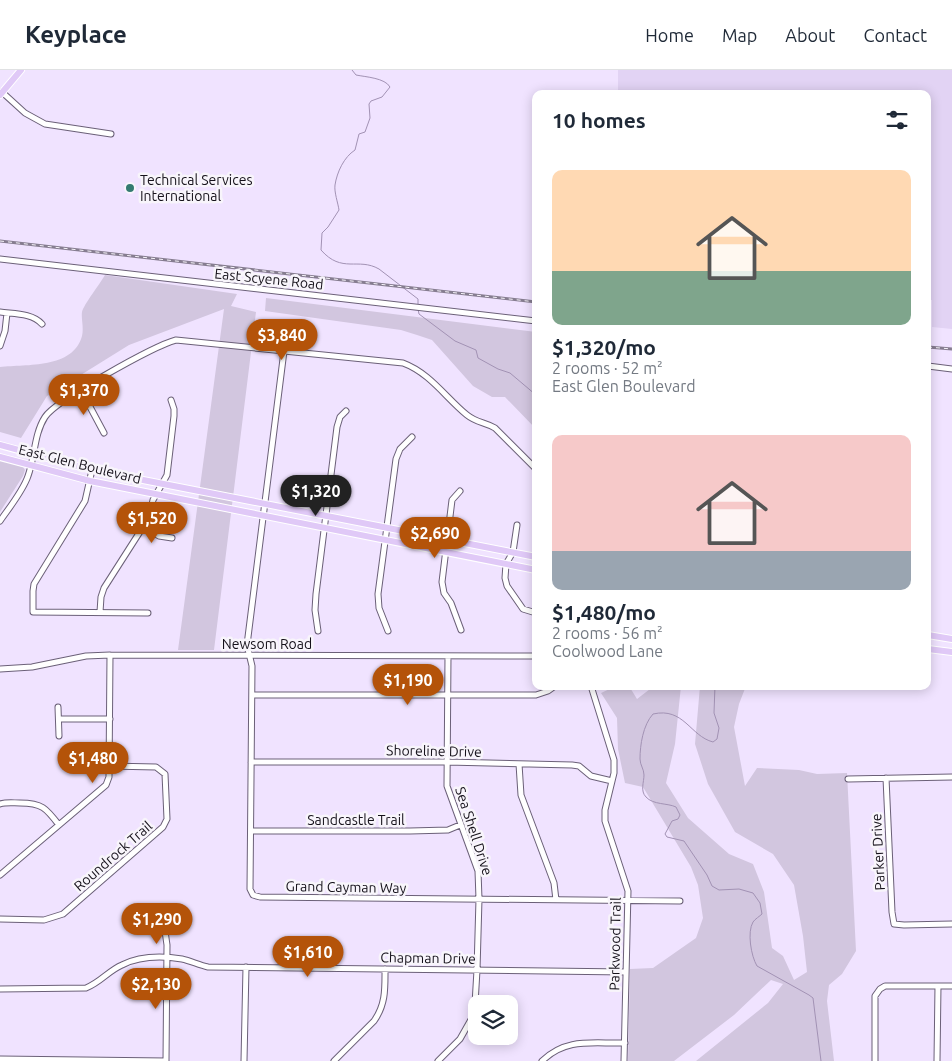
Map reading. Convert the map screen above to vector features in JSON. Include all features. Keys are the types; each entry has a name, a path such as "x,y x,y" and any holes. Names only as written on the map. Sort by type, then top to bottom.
{"main road":[{"path":"1,93 21,70"},
{"name":"East Glen Boulevard","path":"0,445 92,470 532,556"},
{"name":"East Glen Boulevard","path":"0,457 90,482 532,569"},
{"path":"931,636 952,639"},
{"path":"931,649 952,652"}],"street":[{"path":"1,93 25,113 46,124 112,134"},
{"name":"East Scyene Road","path":"0,259 532,321"},
{"path":"0,312 30,316 36,318 42,324"},
{"path":"0,346 5,330 7,313"},
{"path":"0,522 28,477 40,429 46,415 59,403 81,390 161,345 176,340 403,363 427,377 479,424 489,424 495,428 532,465"},
{"name":"Grand Cayman Way","path":"284,351 248,634 248,656 252,666 251,893 256,897 680,901"},
{"path":"931,366 952,369"},
{"path":"81,390 104,432"},
{"path":"100,612 104,588 143,527 156,495 167,475 174,416 171,400"},
{"path":"318,631 314,610 337,427 340,417 346,411"},
{"path":"388,631 378,602 385,540 396,459 400,449 412,437"},
{"path":"92,470 85,501 34,584 33,612 148,613"},
{"path":"460,491 452,500 442,588 461,630"},
{"path":"517,525 513,552 506,564 506,582 519,605 527,612 532,613"},
{"path":"143,527 159,536 172,538"},
{"path":"0,876 106,785 109,776 110,655"},
{"name":"Newsom Road","path":"0,669 32,667 86,656 110,655 532,656"},
{"name":"Sea Shell Drive","path":"438,1061 460,1039 473,1016 477,970 479,900 478,871 448,791 448,656"},
{"path":"252,696 536,695 549,690"},
{"name":"Parkwood Trail","path":"592,690 613,752 614,768 606,810 606,821 626,880 628,901 624,1061"},
{"path":"58,706 59,736"},
{"path":"59,719 110,719"},
{"name":"Shoreline Drive","path":"251,762 447,762 576,765 592,776 612,781"},
{"path":"519,764 521,795 554,883 556,900"},
{"name":"Roundrock Trail","path":"0,919 44,920 63,914 163,827 167,819 165,774 156,767 109,766"},
{"path":"848,779 952,777"},
{"name":"Parker Drive","path":"886,778 894,924 952,924"},
{"path":"0,804 34,803 48,811 59,825"},
{"name":"Sandcastle Trail","path":"251,831 448,830 460,825"},
{"path":"0,1059 166,1061 165,931"},
{"name":"Chapman Drive","path":"0,989 86,988 98,983 122,965 136,959 154,957 181,959 208,967 626,972"},
{"path":"244,1061 246,967"},
{"path":"334,1061 379,1014 385,996 385,969"},
{"path":"875,1061 876,996 880,989 885,986 952,986"},
{"path":"937,1061 938,986"},
{"path":"542,1061 555,1050 568,1045 625,1043"}],"shaded area":[{"path":"618,70 952,70 952,329 932,327 931,90 618,90"},
{"path":"105,275 237,294 231,306 256,312 214,650 178,650 224,309 129,345 47,396 21,438 0,432 0,367 48,363 59,360 77,347 82,336 83,308"},
{"path":"266,298 532,331 532,425 505,397 492,397 473,386 432,340 401,330 265,311"},
{"path":"0,460 23,467 25,470 0,512"},
{"path":"607,690 631,690 637,699 649,690 681,690 675,744 666,783 688,818 729,854 753,864 764,892 772,948 783,956 794,980 807,972 794,885 773,854 735,832 708,784 695,744 700,690 744,690 734,727 745,786 757,768 799,770 817,774 847,773 856,951 842,974 829,985 827,1001 834,1061 696,1061 768,1003 783,984 771,980 734,1015 674,1061 628,1061 630,969 653,968 696,938 703,918 698,885 691,867 643,787 625,783 618,749 617,718 601,693"}],"waterway":[{"path":"352,70 356,75 380,80 390,87 382,97 371,101 369,104 370,118 365,132 359,134 355,150 344,161 339,170 335,188 339,210 322,233 321,250 336,261 364,264 379,269 418,299 418,305"},
{"path":"418,309 419,314 455,341 476,350 478,358 510,373 532,392"},
{"path":"715,690 714,713 719,728 717,739 713,742 698,734 680,718 664,713 653,714 644,729 641,748 640,761 644,775 643,792 649,800 676,807 680,815 678,819 672,821 665,834 667,837 684,841 707,875 712,886 719,890 739,889 753,893 760,903 762,914 753,922 750,932 755,962 757,966 813,998 821,1061"}],"railway":[{"path":"0,241 532,302"},
{"path":"931,347 952,349"}],"place":[{"name":"Technical Services International","path":"130,188"}]}
